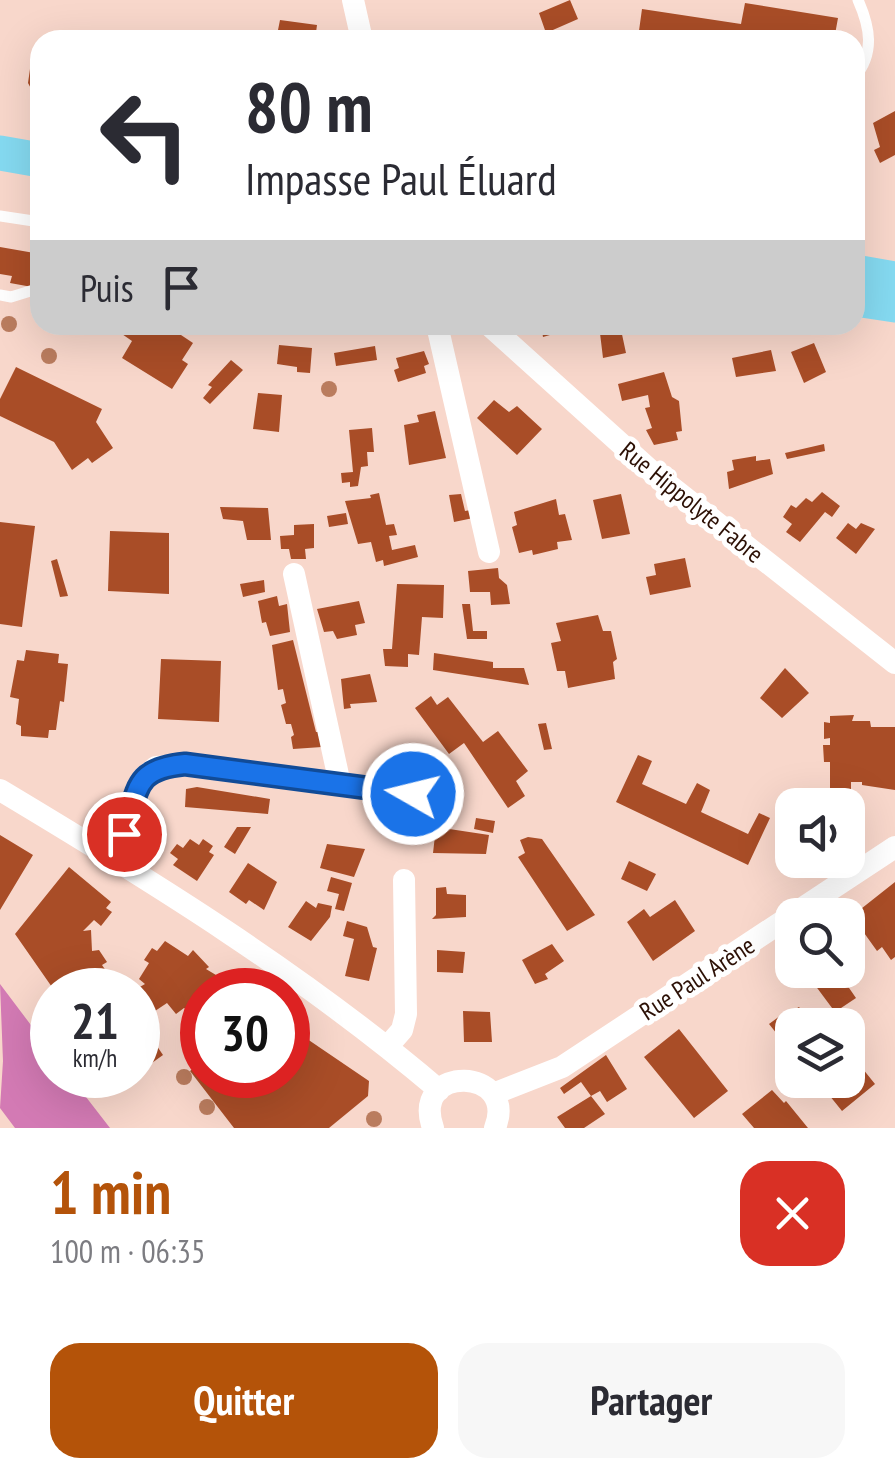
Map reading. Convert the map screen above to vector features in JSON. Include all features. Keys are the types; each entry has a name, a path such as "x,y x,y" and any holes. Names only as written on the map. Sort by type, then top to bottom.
{"main road":[{"path":"0,130 30,135"},
{"path":"0,153 30,158"},
{"path":"865,274 895,279"},
{"path":"865,300 895,305"}],"street":[{"path":"353,0 360,30"},
{"path":"439,335 489,552"},
{"name":"Rue Hippolyte Fabre","path":"501,335 651,471 895,664"},
{"path":"294,574 340,784"},
{"path":"112,857 142,778 156,767 185,764 413,794"},
{"path":"0,790 112,857 343,1010 439,1090"},
{"name":"Rue Paul Arène","path":"492,1094 562,1067 895,847"},
{"path":"388,1046 402,1030 406,1014 404,880"},
{"path":"433,1128 430,1111 439,1090 452,1081 467,1079 492,1094 498,1107 495,1128"}],"lane":[{"path":"858,0 869,31 865,58"},
{"path":"0,216 30,220"},
{"path":"0,295 11,297 30,291"}],"shaded area":[{"path":"0,984 30,1024 30,1098 87,1098 110,1128 15,1128 0,1108"}],"building":[{"path":"570,0 578,19 545,30 539,13"},
{"path":"745,3 838,18 836,30 639,30 642,9 741,24"},
{"path":"280,20 317,25 316,30 278,30"},
{"path":"895,111 895,155 880,163 874,150 880,147 873,123"},
{"path":"0,247 30,252 30,287 10,283 12,276 0,274"},
{"path":"123,335 181,335 193,343 182,360 188,364 172,389 122,358 132,341"},
{"path":"600,335 622,335 626,353 603,358"},
{"path":"814,343 826,372 804,383 791,352"},
{"path":"279,345 312,348 310,373 277,364"},
{"path":"375,346 377,360 336,366 334,353"},
{"path":"771,350 776,371 736,377 732,358"},
{"path":"424,351 429,364 424,366 426,373 398,382 396,358"},
{"path":"231,360 243,370 210,404 203,398 212,387 208,385"},
{"path":"16,367 102,409 96,422 113,448 92,463 88,458 72,470 54,442 0,416 0,399"},
{"path":"664,372 672,397 679,401 682,431 676,432 678,440 654,445 646,430 652,428 645,408 650,407 648,395 622,401 618,384"},
{"path":"258,393 282,395 279,432 253,429"},
{"path":"494,400 509,412 517,406 542,429 517,455 477,418"},
{"path":"435,411 446,458 409,465 404,425 419,422 417,415"},
{"path":"372,428 374,452 367,452 368,466 361,467 358,486 350,487 350,482 342,483 341,473 353,472 349,430"},
{"path":"824,444 825,451 787,459 785,453"},
{"path":"756,456 756,461 770,459 773,474 729,489 727,472 734,470 732,460"},
{"path":"822,492 840,506 832,517 825,512 800,542 786,532 792,524 783,517 791,505 796,508 806,498 812,502"},
{"path":"379,493 386,525 394,524 397,535 389,536 392,550 415,545 418,557 384,566 383,560 376,562 371,542 358,544 345,501 371,498 370,495"},
{"path":"461,494 465,511 476,509 478,517 454,522 449,495"},
{"path":"621,494 630,534 602,539 593,500"},
{"path":"556,499 559,515 565,514 572,540 557,542 558,549 533,555 532,550 519,553 512,527 517,525 514,512"},
{"path":"220,507 268,508 271,540 247,540 243,521 223,519"},
{"path":"346,513 348,524 329,527 327,516"},
{"path":"0,522 35,526 22,627 0,624"},
{"path":"848,523 856,529 861,523 875,529 856,554 836,538"},
{"path":"314,524 314,548 305,549 306,559 291,559 289,549 281,549 280,536 294,535 294,525"},
{"path":"110,531 169,533 169,594 108,591"},
{"path":"685,558 691,587 650,595 646,577 656,575 654,564"},
{"path":"57,559 68,596 60,597 51,561"},
{"path":"498,568 499,578 507,585 510,604 491,605 490,592 470,592 468,571"},
{"path":"264,580 265,592 243,597 240,584"},
{"path":"397,584 444,585 443,618 422,617 419,655 408,654 408,667 385,666 383,649 392,649"},
{"path":"277,596 279,606 287,604 290,632 270,636 266,622 262,623 258,601"},
{"path":"359,601 365,623 355,625 357,635 337,639 333,631 324,632 317,609"},
{"path":"462,604 470,604 473,631 487,631 487,639 467,639"},
{"path":"598,615 603,631 611,631 617,659 613,662 615,679 568,688 565,671 557,671 551,643 561,641 556,623"},
{"path":"293,640 322,747 293,749 291,724 286,724 281,705 286,703 283,689 278,690 272,645"},
{"path":"26,650 59,654 58,663 68,664 64,702 60,701 56,730 49,730 48,738 21,736 21,726 16,724 19,699 10,697 17,660 24,661"},
{"path":"434,653 493,662 493,668 524,668 529,685 433,670"},
{"path":"161,659 221,661 219,722 158,719"},
{"path":"785,668 809,693 782,718 760,698"},
{"path":"370,674 377,702 350,704 351,708 344,709 341,679"},
{"path":"431,696 437,705 448,697 483,742 498,731 528,771 516,781 525,796 508,808 464,743 449,754 415,708"},
{"path":"854,715 852,721 870,721 871,727 895,727 895,790 862,782 851,782 851,788 830,788 830,762 824,762 823,745 830,745 830,738 824,739 824,722 830,723 830,716"},
{"path":"546,723 552,749 544,750 538,724"},
{"path":"638,755 652,761 642,784 686,804 697,783 710,790 701,812 748,834 759,813 770,818 748,865 616,802"},
{"path":"197,787 270,799 268,814 185,807 186,789"},
{"path":"476,818 495,821 493,833 474,829"},
{"path":"237,827 251,827 235,854 224,847"},
{"path":"436,827 489,835 486,854 433,853"},
{"path":"0,835 33,855 0,910"},
{"path":"190,839 199,845 203,839 213,846 209,852 214,855 197,881 173,865 178,859 170,853 177,844 183,848"},
{"path":"542,839 595,915 567,931 518,857 525,853 520,840"},
{"path":"327,844 365,849 354,877 320,868"},
{"path":"629,861 656,874 647,891 621,879"},
{"path":"248,863 277,882 264,910 229,892"},
{"path":"69,867 111,902 106,908 112,912 101,926 94,920 83,931 91,930 92,951 99,950 107,962 102,965 104,968 39,968 15,934"},
{"path":"331,877 352,883 344,911 335,909 339,894 327,891"},
{"path":"895,882 895,957 891,960 882,947 877,951 865,934 865,906"},
{"path":"446,887 447,894 466,895 466,917 432,919 436,915 436,888"},
{"path":"675,900 695,931 653,961 627,922 644,909 650,917"},
{"path":"306,901 316,908 318,903 332,906 330,917 311,941 288,927"},
{"path":"347,921 367,927 373,947 377,948 369,981 345,976 354,939 343,936"},
{"path":"165,941 188,956 193,950 209,967 180,968 180,1011 176,1014 167,1003 160,1008 160,968 146,968 149,963 144,960 152,948 157,951"},
{"path":"552,944 564,961 545,974 548,979 535,984 522,960"},
{"path":"437,950 465,952 463,973 437,972"},
{"path":"817,988 849,988 856,998 841,1008 832,1008"},
{"path":"463,1011 490,1012 492,1042 464,1042"},
{"path":"679,1029 728,1091 694,1118 644,1057"},
{"path":"310,1041 369,1081 368,1096 329,1128 234,1128 211,1098 310,1098"},
{"path":"606,1055 627,1089 607,1102 600,1091 591,1096 581,1082 564,1094 560,1088"},
{"path":"865,1072 875,1084 865,1092"},
{"path":"772,1090 775,1098 786,1101 808,1128 754,1128 742,1114"},
{"path":"591,1096 605,1114 584,1128 565,1128 557,1117"},
{"path":"832,1098 858,1098 842,1111"}],"route":[{"path":"124,834 142,778 156,767 185,764 413,794"}]}
